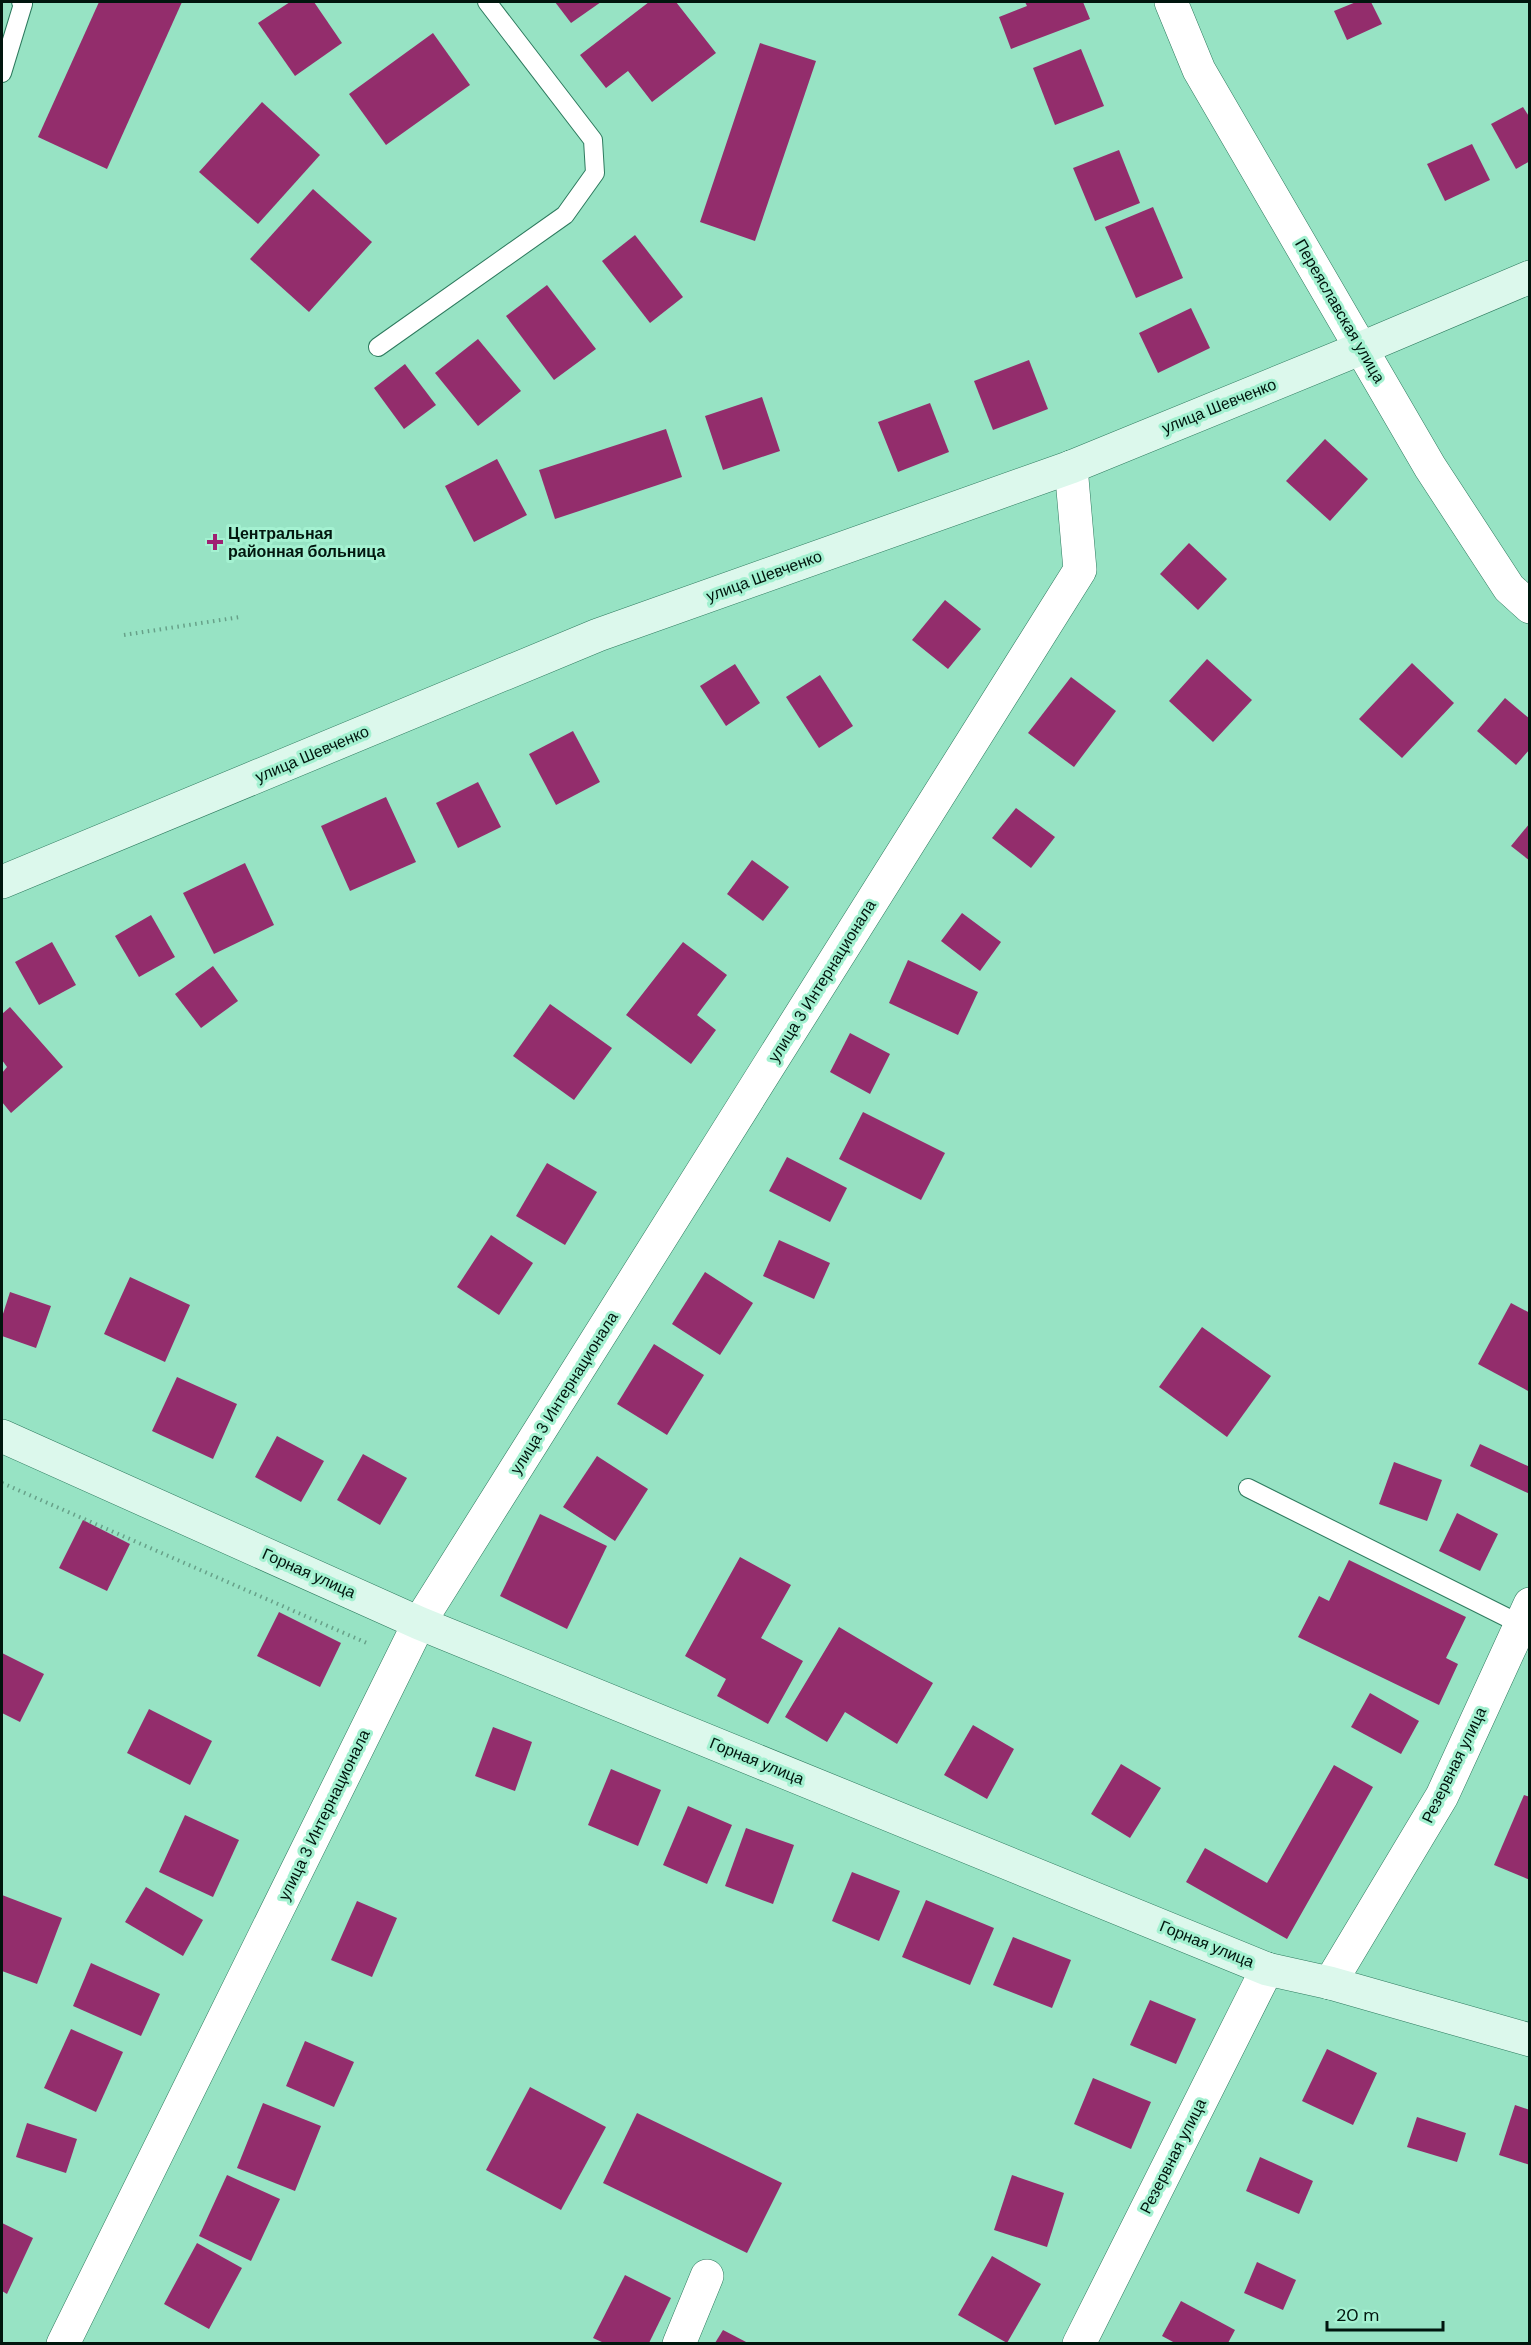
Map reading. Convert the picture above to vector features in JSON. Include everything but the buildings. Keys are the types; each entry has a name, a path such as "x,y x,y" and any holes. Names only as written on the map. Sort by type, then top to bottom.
{"main road":[{"name":"улица Шевченко","path":"2,882 598,635 1071,467 1530,277"},
{"name":"Горная улица","path":"2,1436 419,1623 1267,1969 1330,1983 1530,2040"}],"street":[{"name":"Переяславская улица","path":"1171,2 1199,70 1430,468 1509,588 1530,607"},
{"name":"улица 3 Интернационала","path":"63,2343 419,1623 1080,570 1071,467"},
{"name":"Резервная улица","path":"1330,1983 1442,1796 1525,1614"},
{"name":"Резервная улица","path":"1079,2343 1267,1969"},
{"path":"679,2343 707,2276"}],"lane":[{"path":"2,73 23,4 21,2"},
{"path":"378,347 565,215 595,173 593,140 487,2"},
{"path":"1248,1488 1525,1614"}],"path":[{"path":"124,635 240,616"}],"place":[{"name":"Центральная районная больница","path":"215,542"}]}
